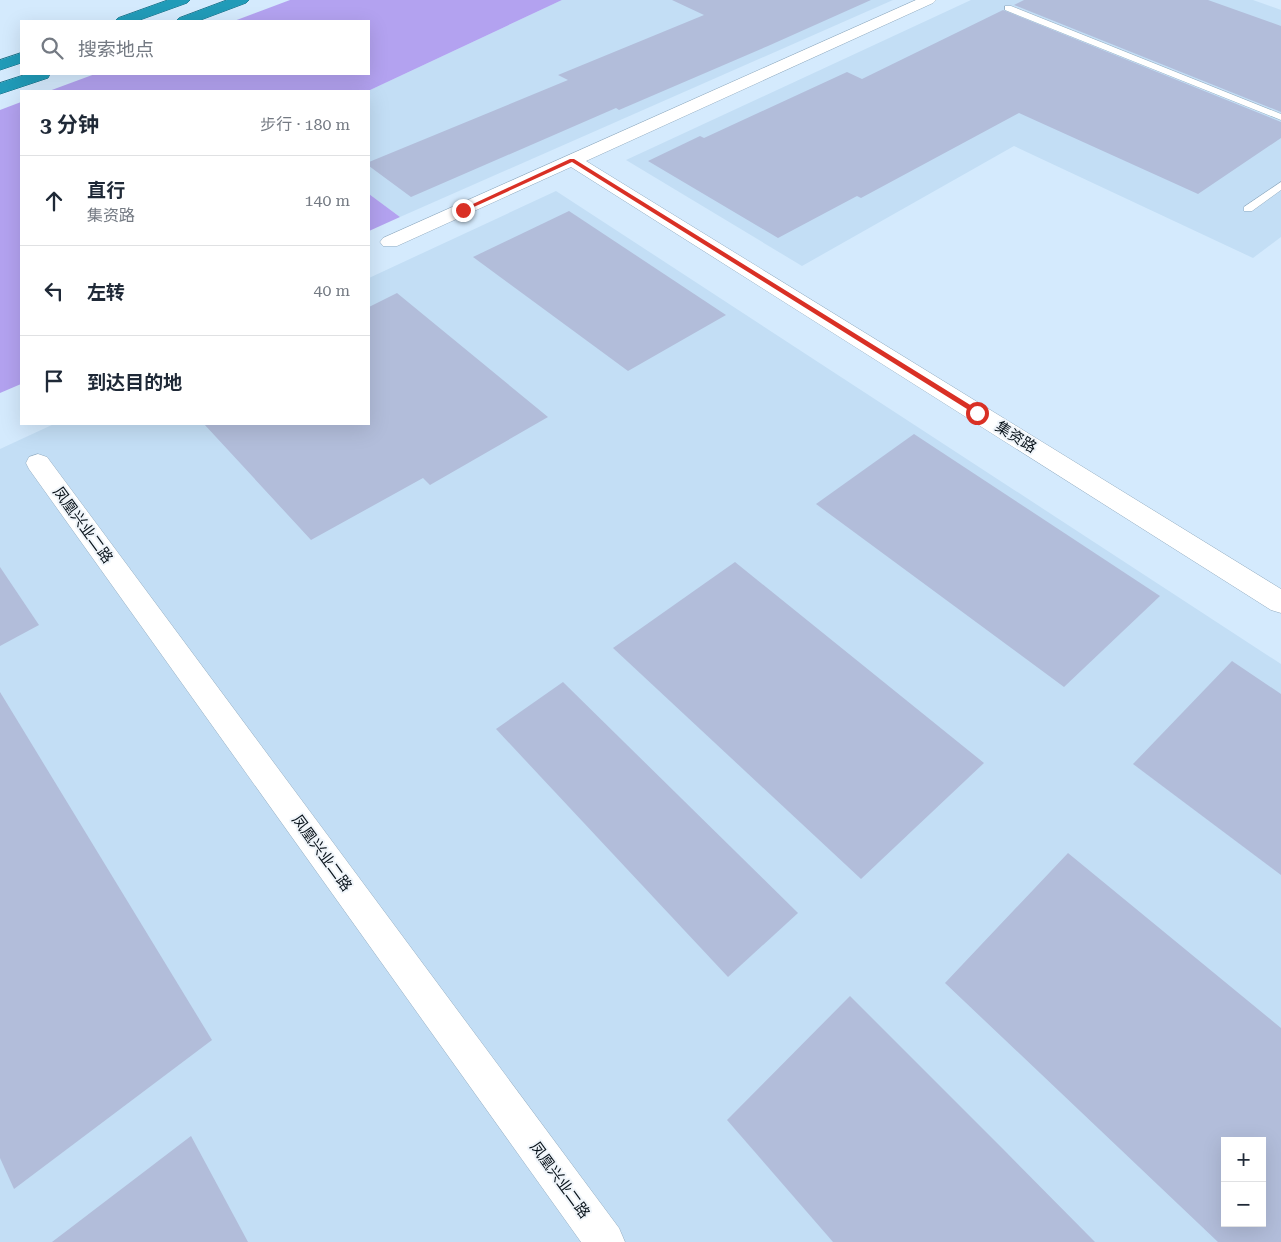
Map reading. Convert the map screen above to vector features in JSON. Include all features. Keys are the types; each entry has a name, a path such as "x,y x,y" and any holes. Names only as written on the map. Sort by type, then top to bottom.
{"highway":[{"path":"125,20 182,0"},
{"path":"187,20 241,0"},
{"path":"0,65 20,58"},
{"path":"0,89 39,75"}],"street":[{"path":"390,242 928,0"},
{"name":"集资路","path":"572,160 1281,602"},
{"name":"凤凰兴业二路","path":"38,463 605,1242"}],"lane":[{"path":"1008,8 1281,117"},
{"path":"1248,209 1281,185"}],"shaded area":[{"path":"290,0 562,0 370,90 52,90 92,75 370,75 370,20 237,20"},
{"path":"562,0 893,0 400,217 370,195 370,90"},
{"path":"971,0 1253,0 1281,10 1281,237 1253,258 1014,146 802,266 626,160"},
{"path":"20,102 20,384 0,393 0,110"},
{"path":"556,191 1281,664 1281,1242 0,1242 0,449 52,425 370,425 370,278"},
{"path":"370,195 400,217 370,231"}],"building":[{"path":"672,0 871,0 619,110 616,108 411,197 370,167 370,162 568,80 558,75 704,15"},
{"path":"1024,0 1208,0 1281,26 1281,112 1014,5"},
{"path":"1003,10 1281,122 1281,138 1198,194 1019,113 861,198 857,196 778,238 648,161 700,136 704,138 847,72 862,79"},
{"path":"569,211 726,315 628,371 473,257"},
{"path":"397,293 548,417 430,485 423,478 311,540 205,425 370,425 370,306"},
{"path":"914,434 1160,596 1064,687 816,504"},
{"path":"735,562 984,763 861,879 613,648"},
{"path":"0,567 39,625 0,646"},
{"path":"1232,661 1281,694 1281,875 1133,764"},
{"path":"563,682 798,913 728,977 496,729"},
{"path":"0,692 212,1040 14,1189 0,1158"},
{"path":"1068,853 1281,1028 1281,1242 1218,1242 945,983"},
{"path":"850,996 1095,1242 833,1242 727,1120"},
{"path":"191,1136 248,1242 52,1242"}],"route":[{"path":"463,210 572,160 977,413"}]}
